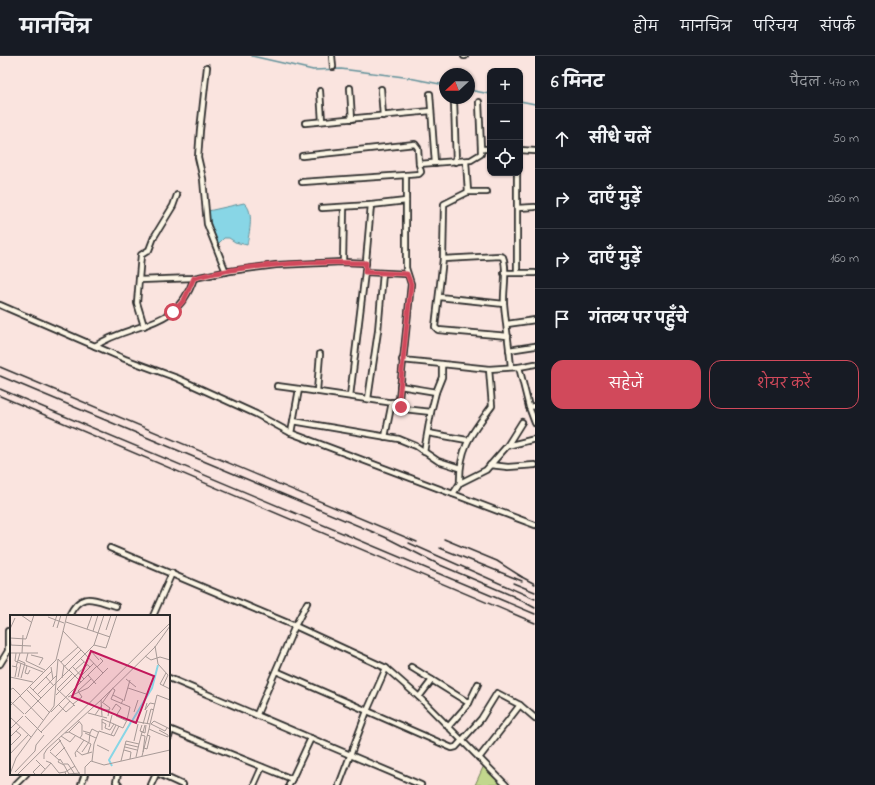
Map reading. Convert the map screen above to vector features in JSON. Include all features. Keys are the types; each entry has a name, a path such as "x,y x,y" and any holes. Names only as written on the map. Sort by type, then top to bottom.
{"street":[{"path":"332,56 333,67"},
{"path":"207,66 198,157 203,179 207,224 226,272"},
{"path":"350,88 352,119"},
{"path":"381,89 383,116"},
{"path":"320,91 322,121"},
{"path":"430,94 435,163"},
{"path":"419,164 466,161 477,158 481,154 479,102"},
{"path":"454,104 456,162"},
{"path":"305,123 432,112"},
{"path":"302,156 416,144 418,148 421,172 419,174 302,182"},
{"path":"481,149 487,149"},
{"path":"523,150 535,151"},
{"path":"466,161 468,192"},
{"path":"385,437 394,402 399,399 411,284 407,274 406,175"},
{"path":"517,176 517,272"},
{"path":"486,192 468,192 444,204 443,259 440,297 435,327 438,330 508,336"},
{"path":"144,326 138,303 141,255 149,250 154,237 173,206 177,194"},
{"path":"322,208 406,201"},
{"path":"350,396 366,263 371,205"},
{"path":"343,262 344,207"},
{"path":"517,208 535,207"},
{"path":"443,259 500,256 504,260 504,304 511,367"},
{"path":"139,280 194,278 276,265 343,262 366,263"},
{"path":"365,272 407,274"},
{"path":"368,398 378,331 383,273"},
{"path":"504,273 535,273"},
{"path":"95,346 106,339 166,317 184,300 194,278"},
{"path":"440,297 504,304"},
{"path":"0,305 125,360 177,378 256,414 291,433 535,525"},
{"path":"507,324 535,320"},
{"path":"509,350 535,346"},
{"path":"317,391 320,354"},
{"path":"402,360 489,369 519,367 535,364"},
{"path":"424,452 431,412 436,392 442,377 442,364"},
{"path":"519,367 529,407 535,423"},
{"path":"453,494 460,483 460,468 467,440 492,406 489,369"},
{"path":"277,386 394,402 404,409 431,412"},
{"path":"400,386 436,392"},
{"path":"291,433 299,389"},
{"path":"529,407 535,406"},
{"path":"293,421 385,437 410,443 438,462 460,468"},
{"path":"460,483 480,474 490,465 507,446 522,422"},
{"path":"428,433 467,440"},
{"path":"507,446 535,439"},
{"path":"490,465 508,467 535,465"},
{"path":"110,548 295,626 386,668 419,697 506,785"},
{"path":"153,615 172,573"},
{"path":"70,615 78,602 86,598 116,606"},
{"path":"257,714 295,626 307,603"},
{"path":"0,664 6,655 8,630"},
{"path":"6,655 10,657"},
{"path":"339,785 349,754 386,668"},
{"path":"411,668 469,703"},
{"path":"276,671 447,746 456,747 481,719 497,693 520,705 535,718"},
{"path":"170,678 257,714 421,785"},
{"path":"419,697 432,680"},
{"path":"448,727 469,703 478,684"},
{"path":"479,758 520,705"},
{"path":"170,730 292,779"},
{"path":"289,785 311,738"},
{"path":"254,785 262,766"},
{"path":"15,785 25,775"},
{"path":"81,785 85,775"},
{"path":"118,775 116,782 119,785"},
{"path":"151,785 156,775"},
{"path":"161,775 183,785"}],"green space":[{"path":"485,763 507,785 475,785"}],"water":[{"path":"244,203 249,211 250,217 250,229 247,245 235,242 229,238 224,238 218,244 208,216 208,211"}],"waterway":[{"path":"252,56 313,70 341,69 404,77 439,84"},
{"path":"475,91 487,93"},
{"path":"523,102 535,104"}],"railway":[{"path":"0,367 417,542"},
{"path":"0,376 385,537 440,565 513,596 535,608"},
{"path":"0,389 535,614"},
{"path":"0,396 535,623"},
{"path":"444,539 497,561 522,577"},
{"path":"409,543 535,599"},
{"path":"440,548 522,581"},
{"path":"518,575 535,584"},
{"path":"513,583 535,592"}],"route":[{"path":"173,312 184,300 190,290 194,278 230,271 276,265 343,262 366,263 365,272 407,274 411,284 399,399 397,402 401,407"}]}
